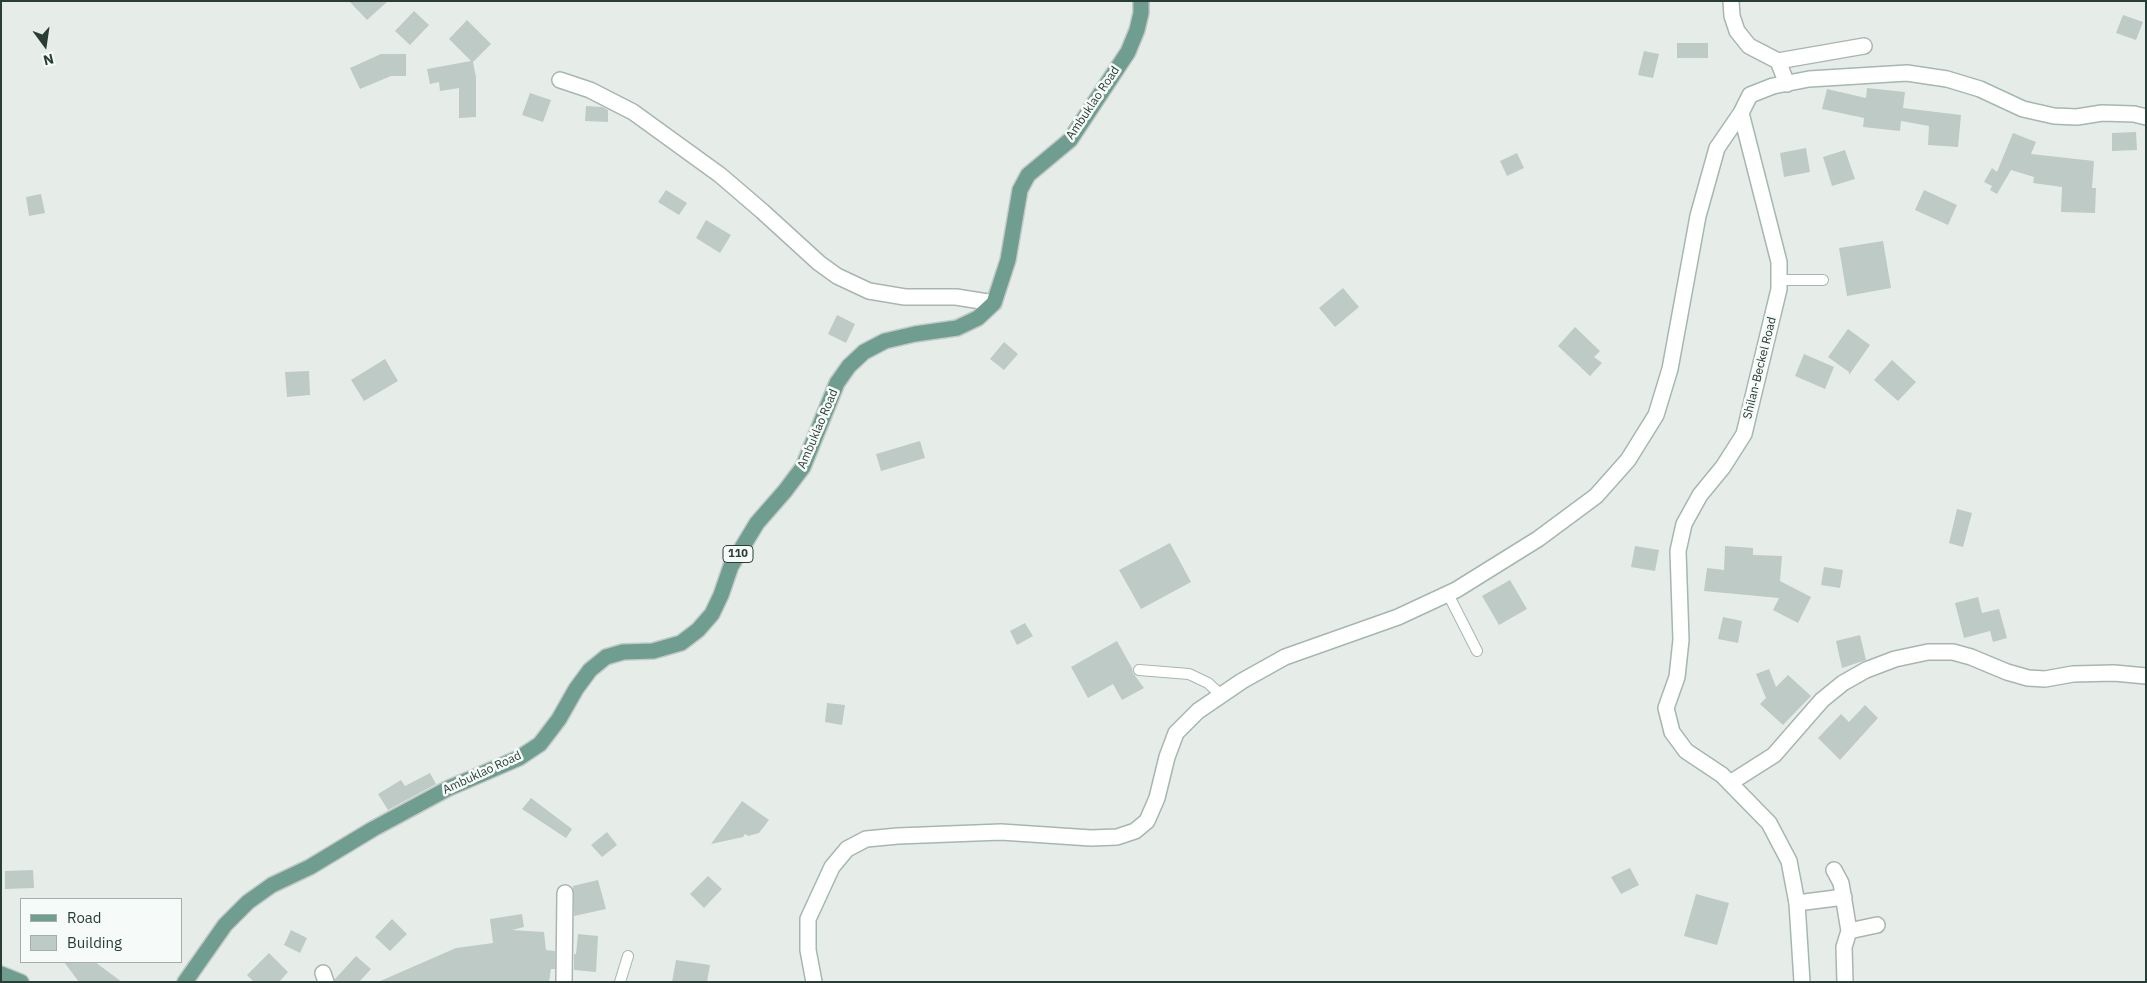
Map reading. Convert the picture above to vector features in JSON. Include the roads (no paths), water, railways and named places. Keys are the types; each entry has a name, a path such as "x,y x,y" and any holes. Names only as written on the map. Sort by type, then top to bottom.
{"main road":[{"name":"Ambuklao Road","path":"185,982 225,924 248,902 272,885 310,867 373,829 449,788 518,758 540,744 559,719 576,688 590,670 606,657 623,652 653,651 681,643 698,630 712,614 731,566 757,523 804,467 838,383 849,366 864,352 885,341 915,334 957,328 978,318 994,303 1008,260 1020,190 1028,175 1070,140 1128,52 1142,13 1141,1"},
{"path":"1,974 21,982"}],"street":[{"path":"1731,1 1732,16 1737,31 1750,46 1778,61 1864,46"},
{"path":"1778,61 1787,84"},
{"path":"814,982 808,950 808,918 832,867 847,849 866,839 898,836 1001,832 1090,838 1117,837 1135,831 1148,820 1157,798 1167,757 1176,733 1198,711 1221,695 1285,658 1398,618 1448,594 1538,539 1596,496 1628,460 1656,416 1670,369 1698,216 1717,148 1741,113 1750,95 1809,79 1907,73 1947,79 1980,89 2023,109 2054,116 2102,113 2134,114 2146,117"},
{"path":"560,80 590,90 633,112 720,175 819,263 837,276 869,291 905,298 956,297 994,303"},
{"name":"Shilan-Beckel Road","path":"1741,113 1779,262 1779,289 1744,434 1723,467 1700,495 1684,524 1678,551 1682,640 1677,677 1666,708 1672,732 1686,751 1722,775 1769,823 1789,860 1797,903 1802,982"},
{"path":"1730,783 1774,756 1822,700 1843,683 1866,670 1896,659 1928,652 1953,652 1971,656 2007,672 2028,678 2045,679 2074,674 2114,673 2146,676"},
{"path":"1834,870 1841,883 1849,931 1844,947 1845,982"},
{"path":"564,982 565,893"},
{"path":"1797,903 1844,897"},
{"path":"1849,931 1877,925"}],"lane":[{"path":"1779,280 1823,280"},
{"path":"1448,594 1477,651"},
{"path":"1138,670 1190,674 1208,683 1221,695"},
{"path":"620,982 628,956"}]}
